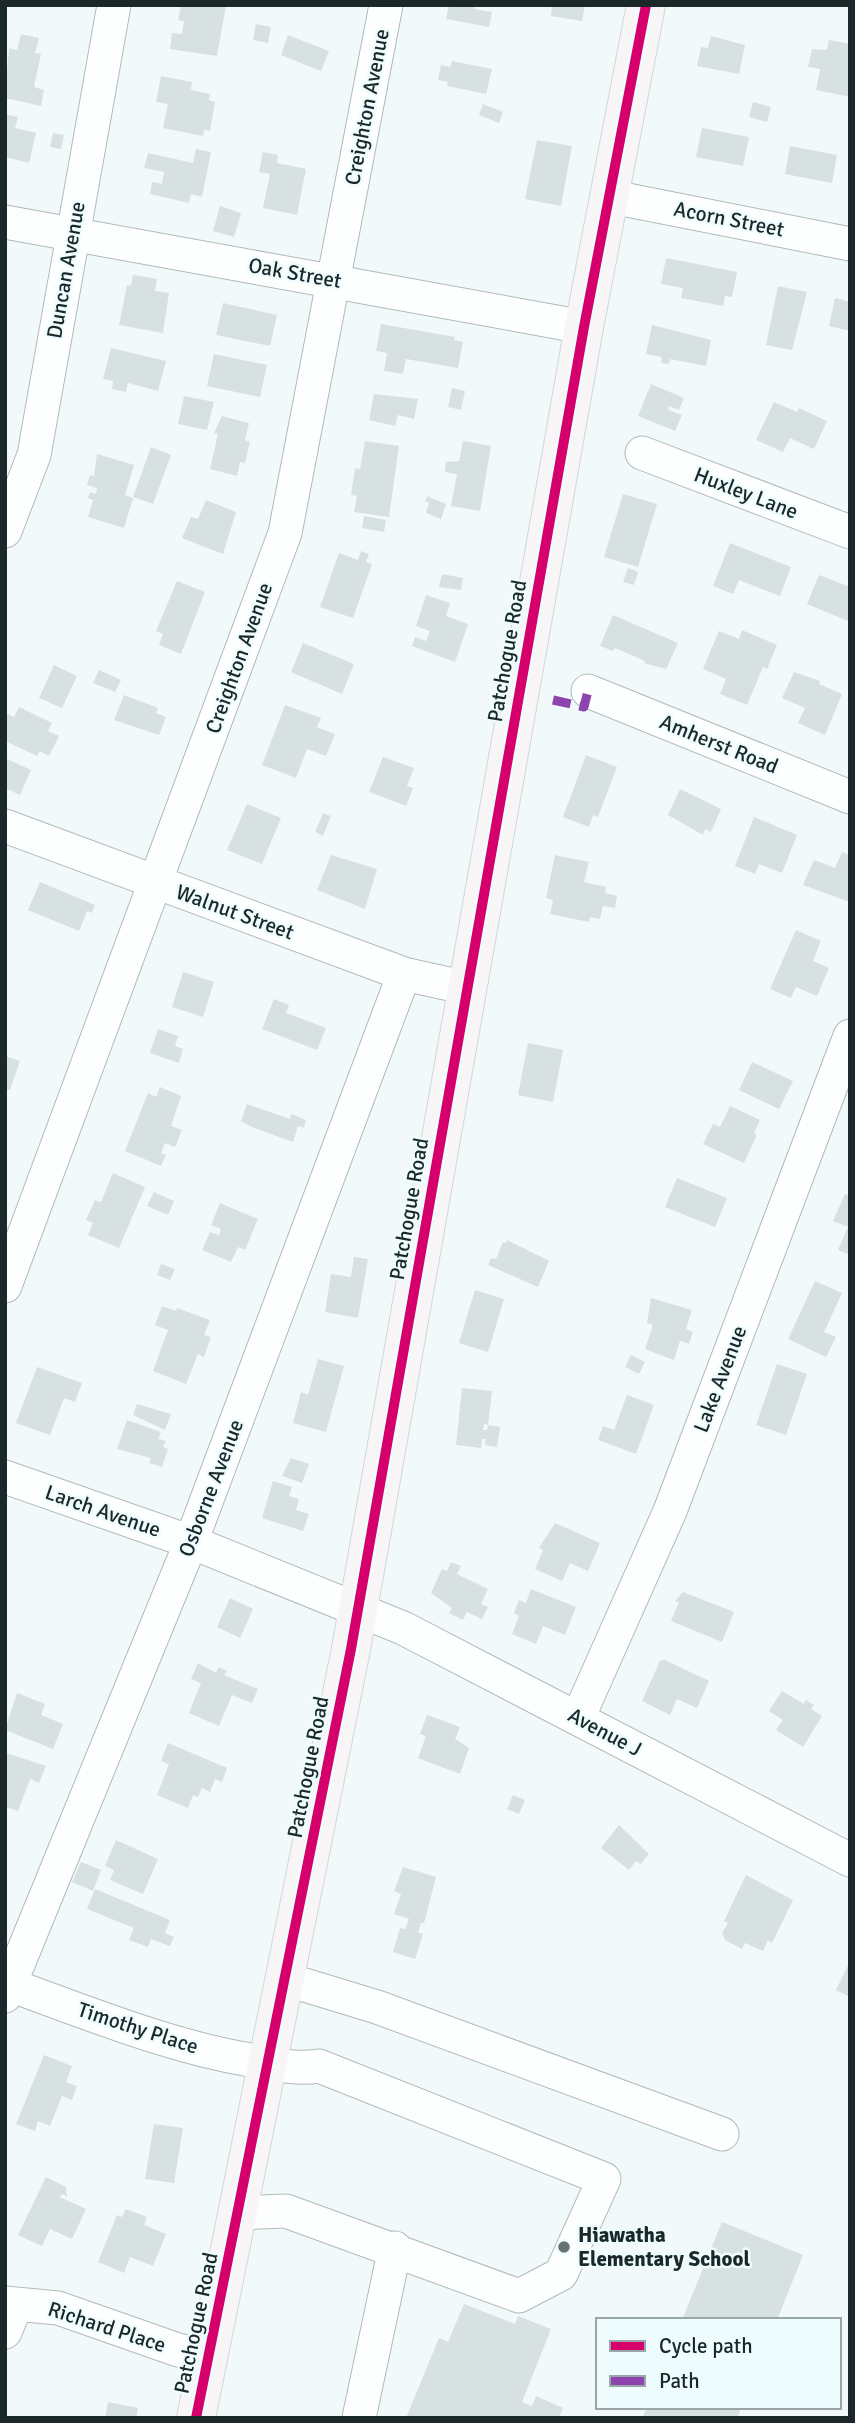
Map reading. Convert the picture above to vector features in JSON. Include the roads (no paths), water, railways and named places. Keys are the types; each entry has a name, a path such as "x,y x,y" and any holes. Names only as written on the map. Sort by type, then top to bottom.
{"main road":[{"name":"Patchogue Road","path":"196,2418 357,1609 607,196 646,5"}],"street":[{"name":"Duncan Avenue","path":"5,531 34,454 114,5"},
{"name":"Creighton Avenue","path":"5,1286 285,533 386,5"},
{"name":"Acorn Street","path":"607,196 850,243"},
{"name":"Oak Street","path":"5,222 584,327"},
{"name":"Huxley Lane","path":"642,453 850,532"},
{"name":"Amherst Road","path":"588,691 850,797"},
{"name":"Walnut Street","path":"5,826 404,974 467,988"},
{"name":"Osborne Avenue","path":"7,1991 191,1542 404,974"},
{"name":"Lake Avenue","path":"578,1717 670,1511 848,1046"},
{"name":"Larch Avenue","path":"5,1477 191,1542 357,1609"},
{"name":"Avenue J","path":"357,1609 403,1628 578,1717 850,1860"},
{"path":"285,1979 377,2007 722,2134"},
{"name":"Timothy Place","path":"7,1991 236,2058 307,2068 319,2066 604,2179 561,2274 519,2296 394,2248"},
{"path":"238,2213 286,2211 394,2248 359,2418"},
{"name":"Richard Place","path":"9,2314 58,2308 178,2350 209,2357"}],"place":[{"name":"Hiawatha Elementary School","path":"564,2247"}]}
